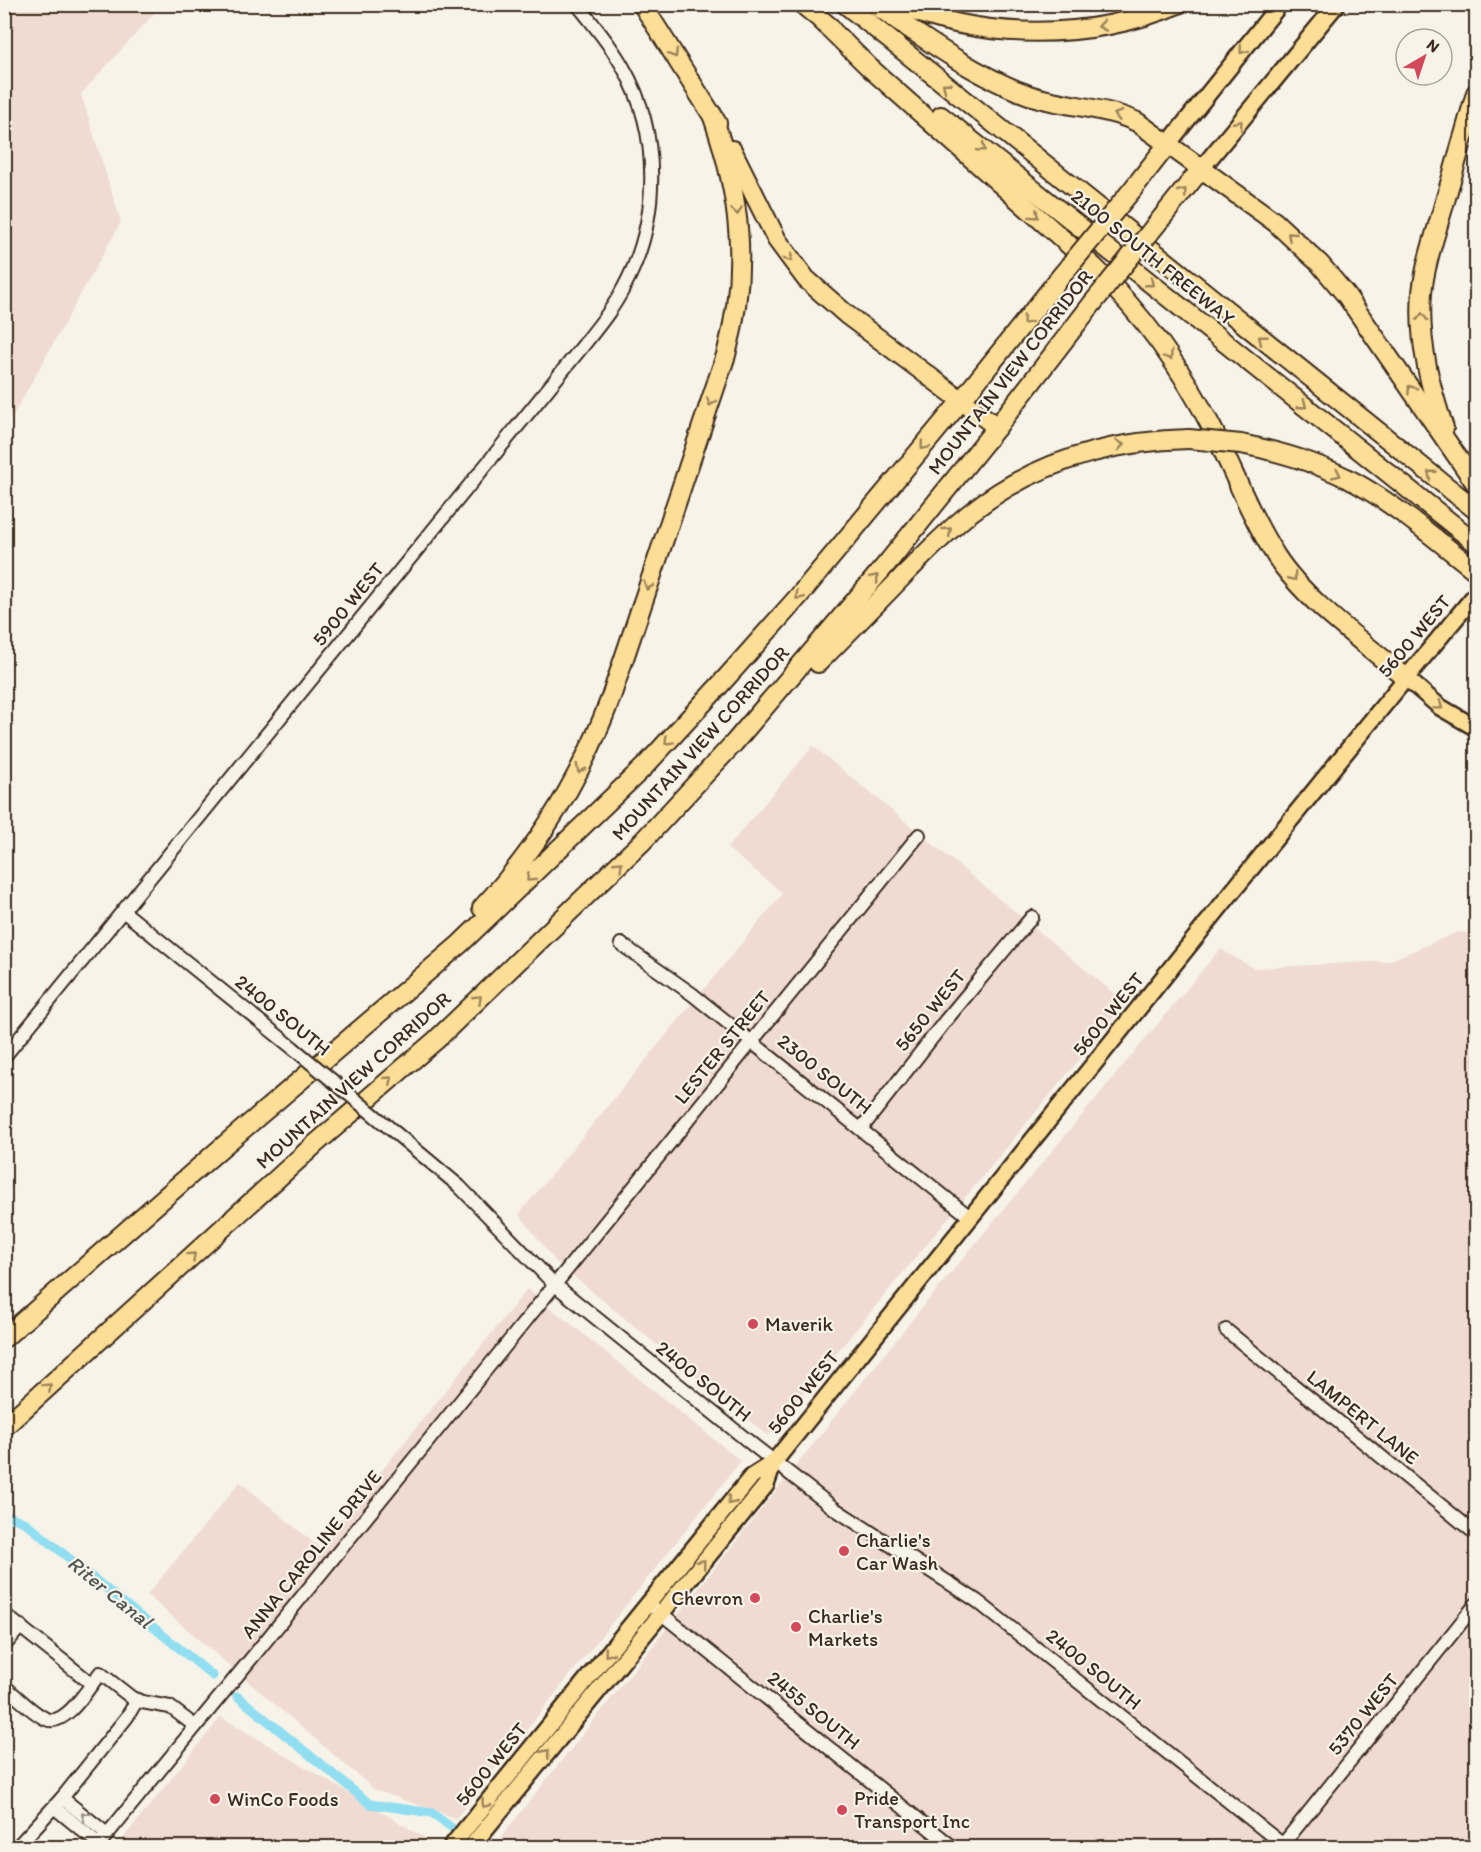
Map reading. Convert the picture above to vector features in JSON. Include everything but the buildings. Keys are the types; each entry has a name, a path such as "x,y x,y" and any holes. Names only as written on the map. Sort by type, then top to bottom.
{"highway":[{"path":"642,4 712,114 768,225 786,255 806,279 842,312 997,427"},
{"name":"2100 SOUTH FREEWAY","path":"802,4 1476,543"},
{"name":"2100 SOUTH FREEWAY","path":"845,4 1476,510"},
{"path":"874,4 1003,84 1045,99 1128,118 1168,144 1275,222 1320,264 1346,296 1476,484"},
{"path":"896,4 931,17 968,25 1007,30 1046,31 1103,26 1149,15 1178,4"},
{"path":"821,20 870,68 1095,268 1121,295 1162,346 1190,388 1261,528 1284,568 1312,597 1406,678"},
{"path":"1456,454 1439,412 1428,369 1422,326 1422,293 1428,260 1476,93"},
{"path":"374,1016 479,912 529,852 570,788 605,712 726,355 736,316 741,258 739,220 727,161 712,114"},
{"name":"MOUNTAIN VIEW CORRIDOR","path":"4,1338 460,944 645,766 798,597 961,401 1168,144"},
{"name":"MOUNTAIN VIEW CORRIDOR","path":"4,1427 313,1146 436,1040 642,842 734,743 831,630 997,427 1201,169"},
{"path":"642,842 682,805 938,541 968,514 1021,480 1083,454 1130,444 1189,439 1241,444 1277,452 1310,462 1359,485 1476,571"}],"main road":[{"name":"MOUNTAIN VIEW CORRIDOR","path":"1168,144 1280,4"},
{"name":"MOUNTAIN VIEW CORRIDOR","path":"1201,169 1337,4"},
{"name":"5600 WEST","path":"450,1848 752,1476 774,1462 1406,678 1475,596"},
{"path":"1406,678 1440,706 1476,728"},
{"name":"5600 WEST","path":"470,1848 766,1485 774,1462"}],"street":[{"name":"5900 WEST","path":"4,1057 582,347 615,302 634,265 647,220 651,196 650,144 645,119 630,79 617,56 577,4"},
{"name":"LESTER STREET","path":"554,1284 919,835"},
{"name":"2400 SOUTH","path":"123,911 459,1186 554,1284 774,1462 843,1515 977,1601 1283,1846"},
{"name":"5650 WEST","path":"861,1129 946,1020 1032,917"},
{"name":"2300 SOUTH","path":"621,944 668,975 752,1040 971,1218"},
{"name":"ANNA CAROLINE DRIVE","path":"98,1846 554,1284"},
{"name":"LAMPERT LANE","path":"1226,1330 1476,1534"},
{"name":"2455 SOUTH","path":"648,1603 954,1848"},
{"name":"5370 WEST","path":"1283,1846 1476,1604"},
{"path":"4,1614 92,1684"},
{"path":"4,1647 21,1626"},
{"path":"4,1686 43,1717 52,1720 66,1716 100,1673 137,1700 170,1707 195,1726"},
{"path":"16,1848 58,1802 127,1717 137,1700"},
{"path":"58,1802 107,1834"},
{"path":"58,1802 98,1846"}],"shaded area":[{"path":"5,4 162,5 81,94 121,222 5,430"},
{"path":"813,746 1126,1003 768,1436 555,1261 519,1214 783,893 727,848"},
{"path":"1458,932 1476,934 1476,1847 512,1848 501,1837 915,1316 1220,949 1253,968 1389,961"},
{"path":"527,1289 741,1461 456,1818 375,1790 147,1595 240,1482 320,1548"},
{"path":"221,1717 440,1847 116,1847"}],"waterway":[{"name":"Riter Canal","path":"4,1514 26,1523 213,1676"},
{"name":"Riter Canal","path":"237,1696 370,1804 432,1813 452,1828"}],"place":[{"name":"Maverik","path":"753,1324"},
{"name":"Charlie's Car Wash","path":"844,1551"},
{"name":"Chevron","path":"755,1598"},
{"name":"Charlie's Markets","path":"796,1627"},
{"name":"WinCo Foods","path":"215,1799"},
{"name":"Pride Transport Inc","path":"842,1810"}]}
